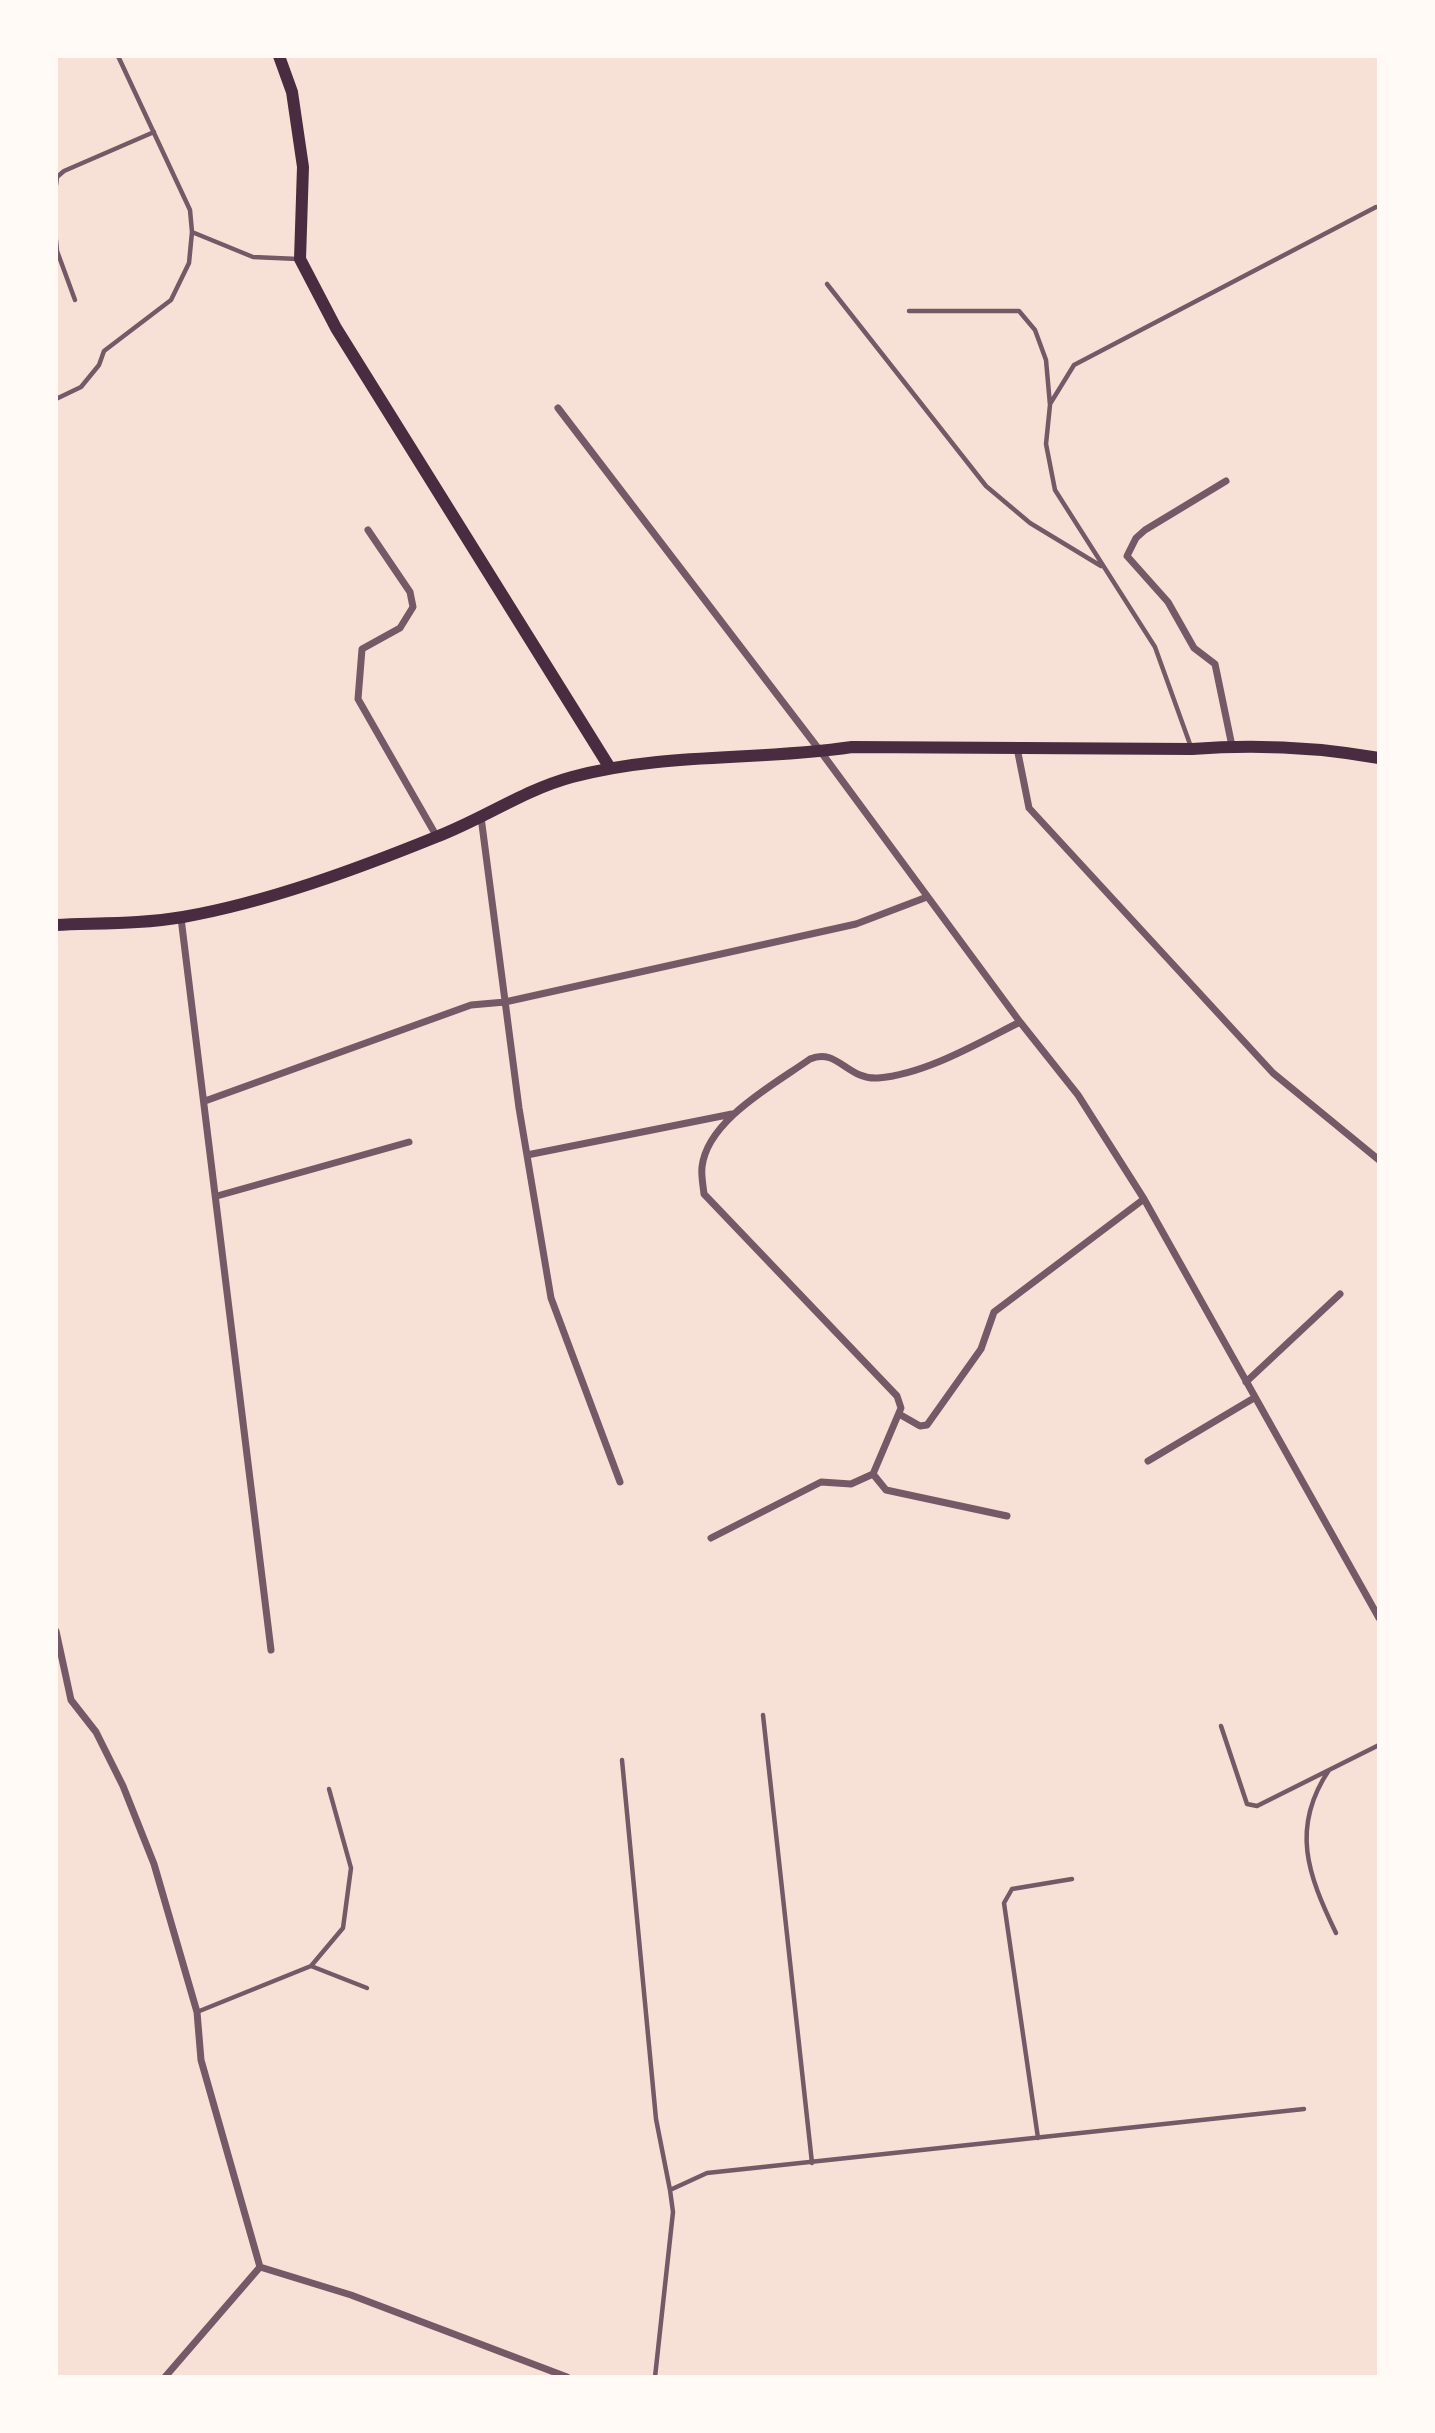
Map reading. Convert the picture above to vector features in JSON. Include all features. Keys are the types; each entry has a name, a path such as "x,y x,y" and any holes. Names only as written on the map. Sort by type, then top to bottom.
{"main road":[{"path":"279,56 292,92 303,167 300,260 336,328 610,768"},
{"path":"56,925 181,918 258,900 437,837 533,789 610,768 714,756 821,752 852,747 1192,749 1232,746 1329,749 1379,758"}],"street":[{"path":"558,408 821,752 1020,1022 1078,1095 1144,1199 1379,1618"},
{"path":"1226,481 1145,530 1136,538 1128,556 1167,602 1194,648 1215,664 1232,746"},
{"path":"368,530 410,592 413,607 400,628 362,649 358,699 437,837"},
{"path":"1017,748 1030,808 1273,1073 1379,1160"},
{"path":"481,817 527,1155 551,1298 621,1482"},
{"path":"205,1101 471,1004 505,1002 856,925 927,897"},
{"path":"181,918 271,1650"},
{"path":"527,1155 732,1114 821,1054 859,1077 880,1078 947,1057 1020,1022"},
{"path":"711,1538 821,1482 850,1484 873,1474 901,1408 897,1396 705,1194 704,1158 732,1114"},
{"path":"217,1196 409,1142"},
{"path":"899,1414 920,1426 927,1425 981,1349 994,1312 1144,1199"},
{"path":"1246,1382 1340,1294"},
{"path":"1148,1461 1254,1398"},
{"path":"873,1474 886,1490 1007,1516"},
{"path":"56,1631 71,1700 96,1732 123,1786 154,1864 197,2012 201,2060 260,2267"},
{"path":"165,2377 260,2267"},
{"path":"260,2267 351,2295 567,2377"}],"lane":[{"path":"56,399 81,387 99,365 104,351 171,300 189,263 191,210 118,56"},
{"path":"56,186 57,177 64,171 154,132"},
{"path":"1050,405 1074,365 1376,207"},
{"path":"192,232 253,257 300,260"},
{"path":"56,240 57,251 75,300"},
{"path":"827,284 986,486 1030,523 1105,568"},
{"path":"909,311 1019,311 1035,330 1046,360 1050,405 1046,444 1055,490 1155,647 1192,749"},
{"path":"763,1715 811,2163"},
{"path":"1221,1726 1247,1804 1257,1806 1379,1745"},
{"path":"622,1760 656,2119 673,2212 654,2377"},
{"path":"1330,1769 1317,1789 1305,1833 1313,1886 1336,1933"},
{"path":"197,2012 311,1966 343,1928 351,1868 329,1789"},
{"path":"1038,2138 1004,1903 1013,1889 1072,1879"},
{"path":"311,1966 367,1988"},
{"path":"670,2190 692,2177 707,2173 1304,2109"}]}
